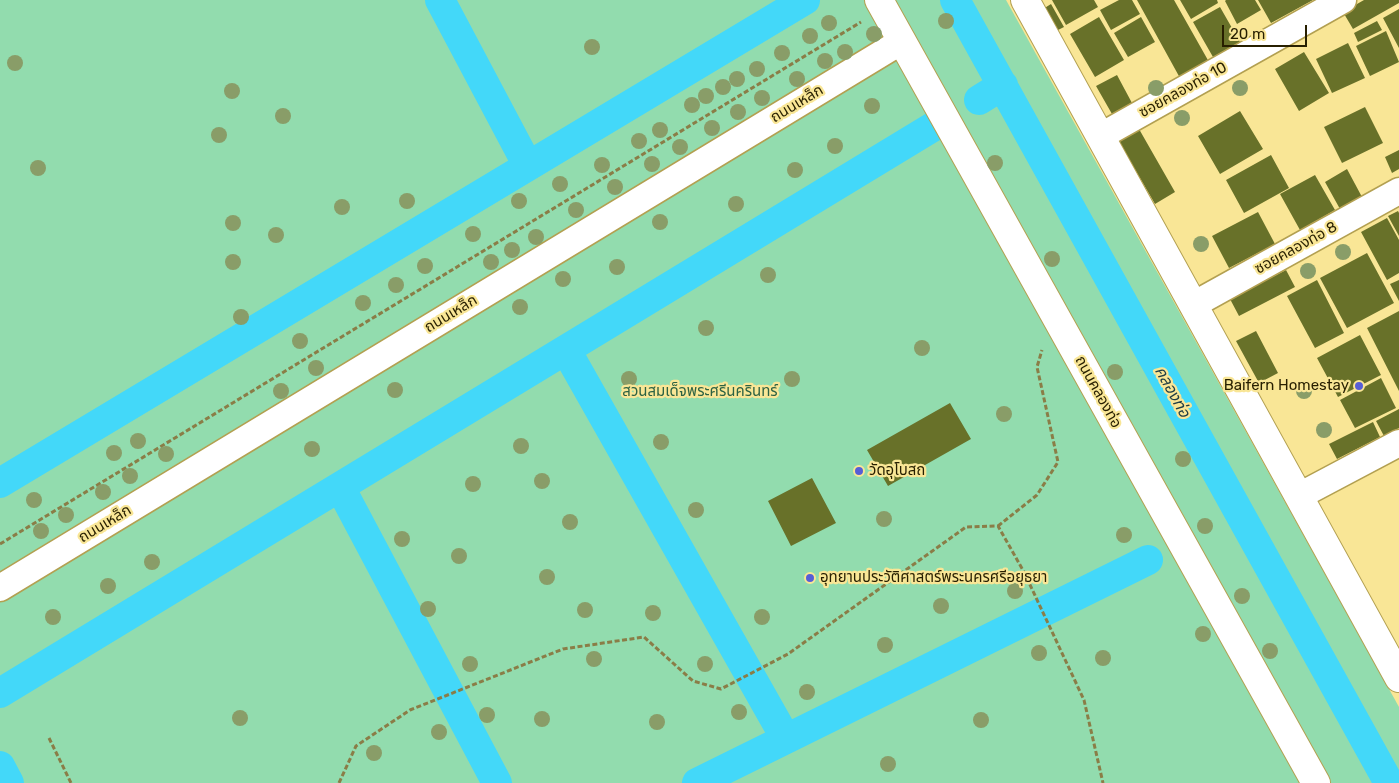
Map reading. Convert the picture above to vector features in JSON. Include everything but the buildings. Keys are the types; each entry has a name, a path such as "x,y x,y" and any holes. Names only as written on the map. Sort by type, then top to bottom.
{"street":[{"path":"1025,0 1399,678"},
{"name":"ซอยคลองท่อ 10","path":"1100,136 1343,0"},
{"name":"ถนนคลองท่อ","path":"881,4 1316,783"},
{"name":"ถนนเหล็ก","path":"0,588 902,41"},
{"name":"ซอยคลองท่อ 8","path":"1193,305 1399,191"},
{"path":"1299,496 1399,443"}],"path":[{"path":"0,544 881,4"},
{"path":"339,783 356,746 410,710 563,649 644,637 692,681 721,689 788,654 966,527 998,526 1037,495 1058,462 1037,367 1047,334 1059,322"},
{"path":"998,526 1024,572 1057,646 1084,700 1103,783"},
{"path":"49,738 71,783"}],"green space":[{"name":"สวนสมเด็จพระศรีนครินทร์","path":"0,0 1006,0 1399,707 1399,783 0,783"}],"waterway":[{"path":"440,0 528,166"},
{"path":"0,483 805,0"},
{"name":"คลองท่อ","path":"955,0 1389,783"},
{"path":"979,100 1003,85"},
{"path":"0,693 936,125"},
{"path":"566,350 786,739"},
{"path":"340,487 497,783"},
{"path":"697,783 1148,560"},
{"path":"0,766 9,783"}],"place":[{"name":"Baifern Homestay","path":"1359,386"},
{"name":"วัดอุโบสถ","path":"859,471"},
{"name":"อุทยานประวัติศาสตร์พระนครศรีอยุธยา","path":"810,578"}]}
